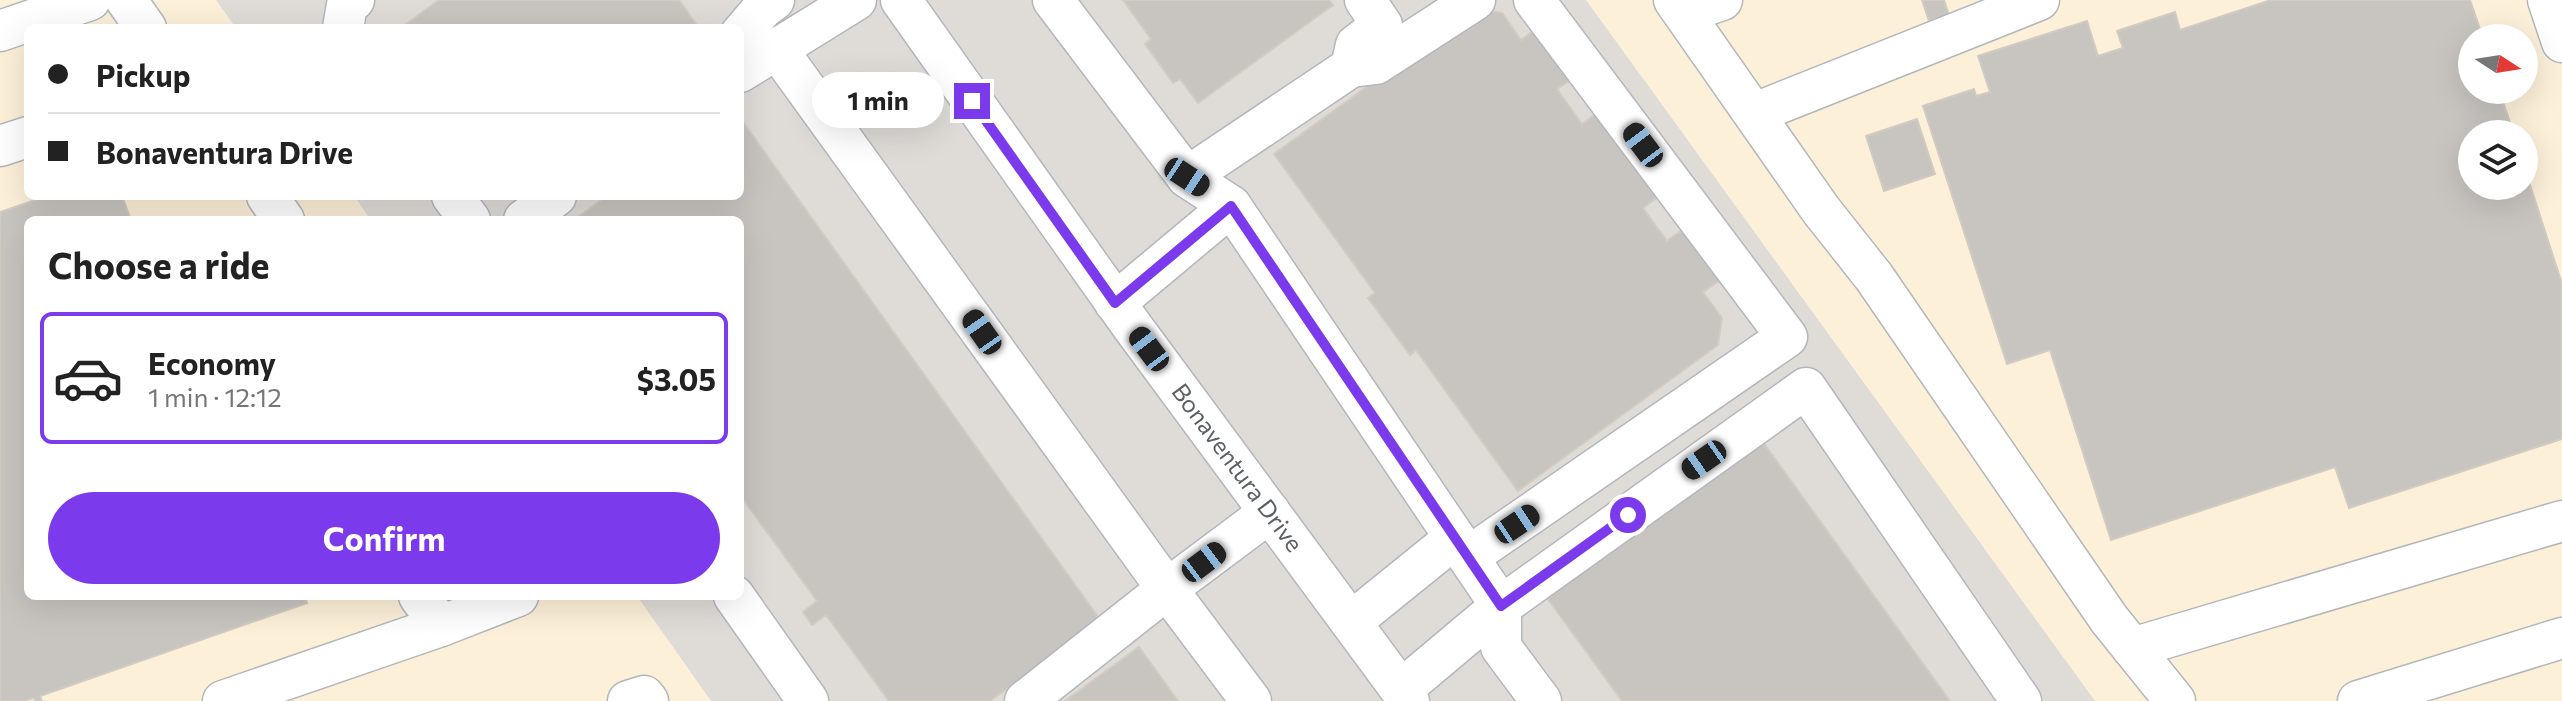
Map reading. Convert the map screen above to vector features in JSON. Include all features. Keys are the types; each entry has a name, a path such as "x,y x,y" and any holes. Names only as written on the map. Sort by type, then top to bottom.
{"street":[{"path":"0,31 90,0"},
{"path":"126,0 143,24"},
{"path":"344,24 347,5 354,0"},
{"path":"744,70 856,0"},
{"name":"Bonaventura Drive","path":"901,0 1115,303 1405,696"},
{"path":"1053,0 1187,177 1231,206 1501,606 1501,647 1541,701"},
{"path":"1351,67 1356,45 1382,25 1365,0"},
{"path":"1187,177 1351,67 1376,64 1475,0"},
{"path":"1351,622 1787,337 1534,0"},
{"path":"1722,0 1679,7 1821,210 1874,277 2109,619 2175,701"},
{"path":"1755,113 2039,0"},
{"path":"2548,0 2562,42"},
{"path":"777,49 1251,701"},
{"path":"0,146 24,138"},
{"path":"529,216 551,200"},
{"path":"1115,303 1231,206"},
{"path":"1405,696 1501,606 1806,388 2021,701"},
{"path":"1025,701 1270,512"},
{"path":"2132,648 2562,521"},
{"path":"223,701 430,611 495,600"},
{"path":"737,600 808,701"},
{"path":"2358,701 2562,638"},
{"path":"628,701 644,696 648,701"}],"shaded area":[{"path":"0,0 2562,0 2562,701 0,701"},
{"path":"216,0 1586,0 2095,701 711,701 640,600 744,600 744,216 368,216 357,200 744,200 744,24 233,24"}],"building":[{"path":"439,0 679,0 696,24 406,24"},
{"path":"1123,0 1329,0 1333,5 1198,103 1180,79 1173,83 1145,44 1151,39"},
{"path":"1922,0 1944,0 1949,15 1929,21"},
{"path":"2271,0 2470,0 2478,24 2458,24 2458,104 2504,104 2509,120 2458,120 2458,200 2535,200 2562,284 2562,439 2349,508 2335,467 2111,540 2050,350 2007,364 1923,106 1974,89 1976,96 1990,92 1978,56 2087,21 2098,56 2123,48 2117,31 2175,12 2180,30"},
{"path":"1474,9 1502,13 1521,40 1536,29 1572,79 1557,89 1582,124 1597,113 1658,197 1643,208 1667,241 1682,230 1719,281 1703,292 1722,318 1718,345 1518,491 1416,350 1410,355 1368,298 1375,293 1274,154"},
{"path":"1917,119 1935,174 1884,191 1866,136"},
{"path":"744,124 1101,621 990,701 889,701 826,615 812,625 803,612 817,601 744,501 744,216 580,216 602,200 744,200"},
{"path":"35,200 124,200 130,216 24,216 24,600 306,600 307,603 40,696 42,701 35,701 34,698 0,701 0,212"},
{"path":"1760,438 1950,701 1622,701 1545,595"},
{"path":"1139,647 1178,701 1065,701"}],"route":[{"path":"972,101 1115,303 1231,206 1501,606 1628,515"}]}
